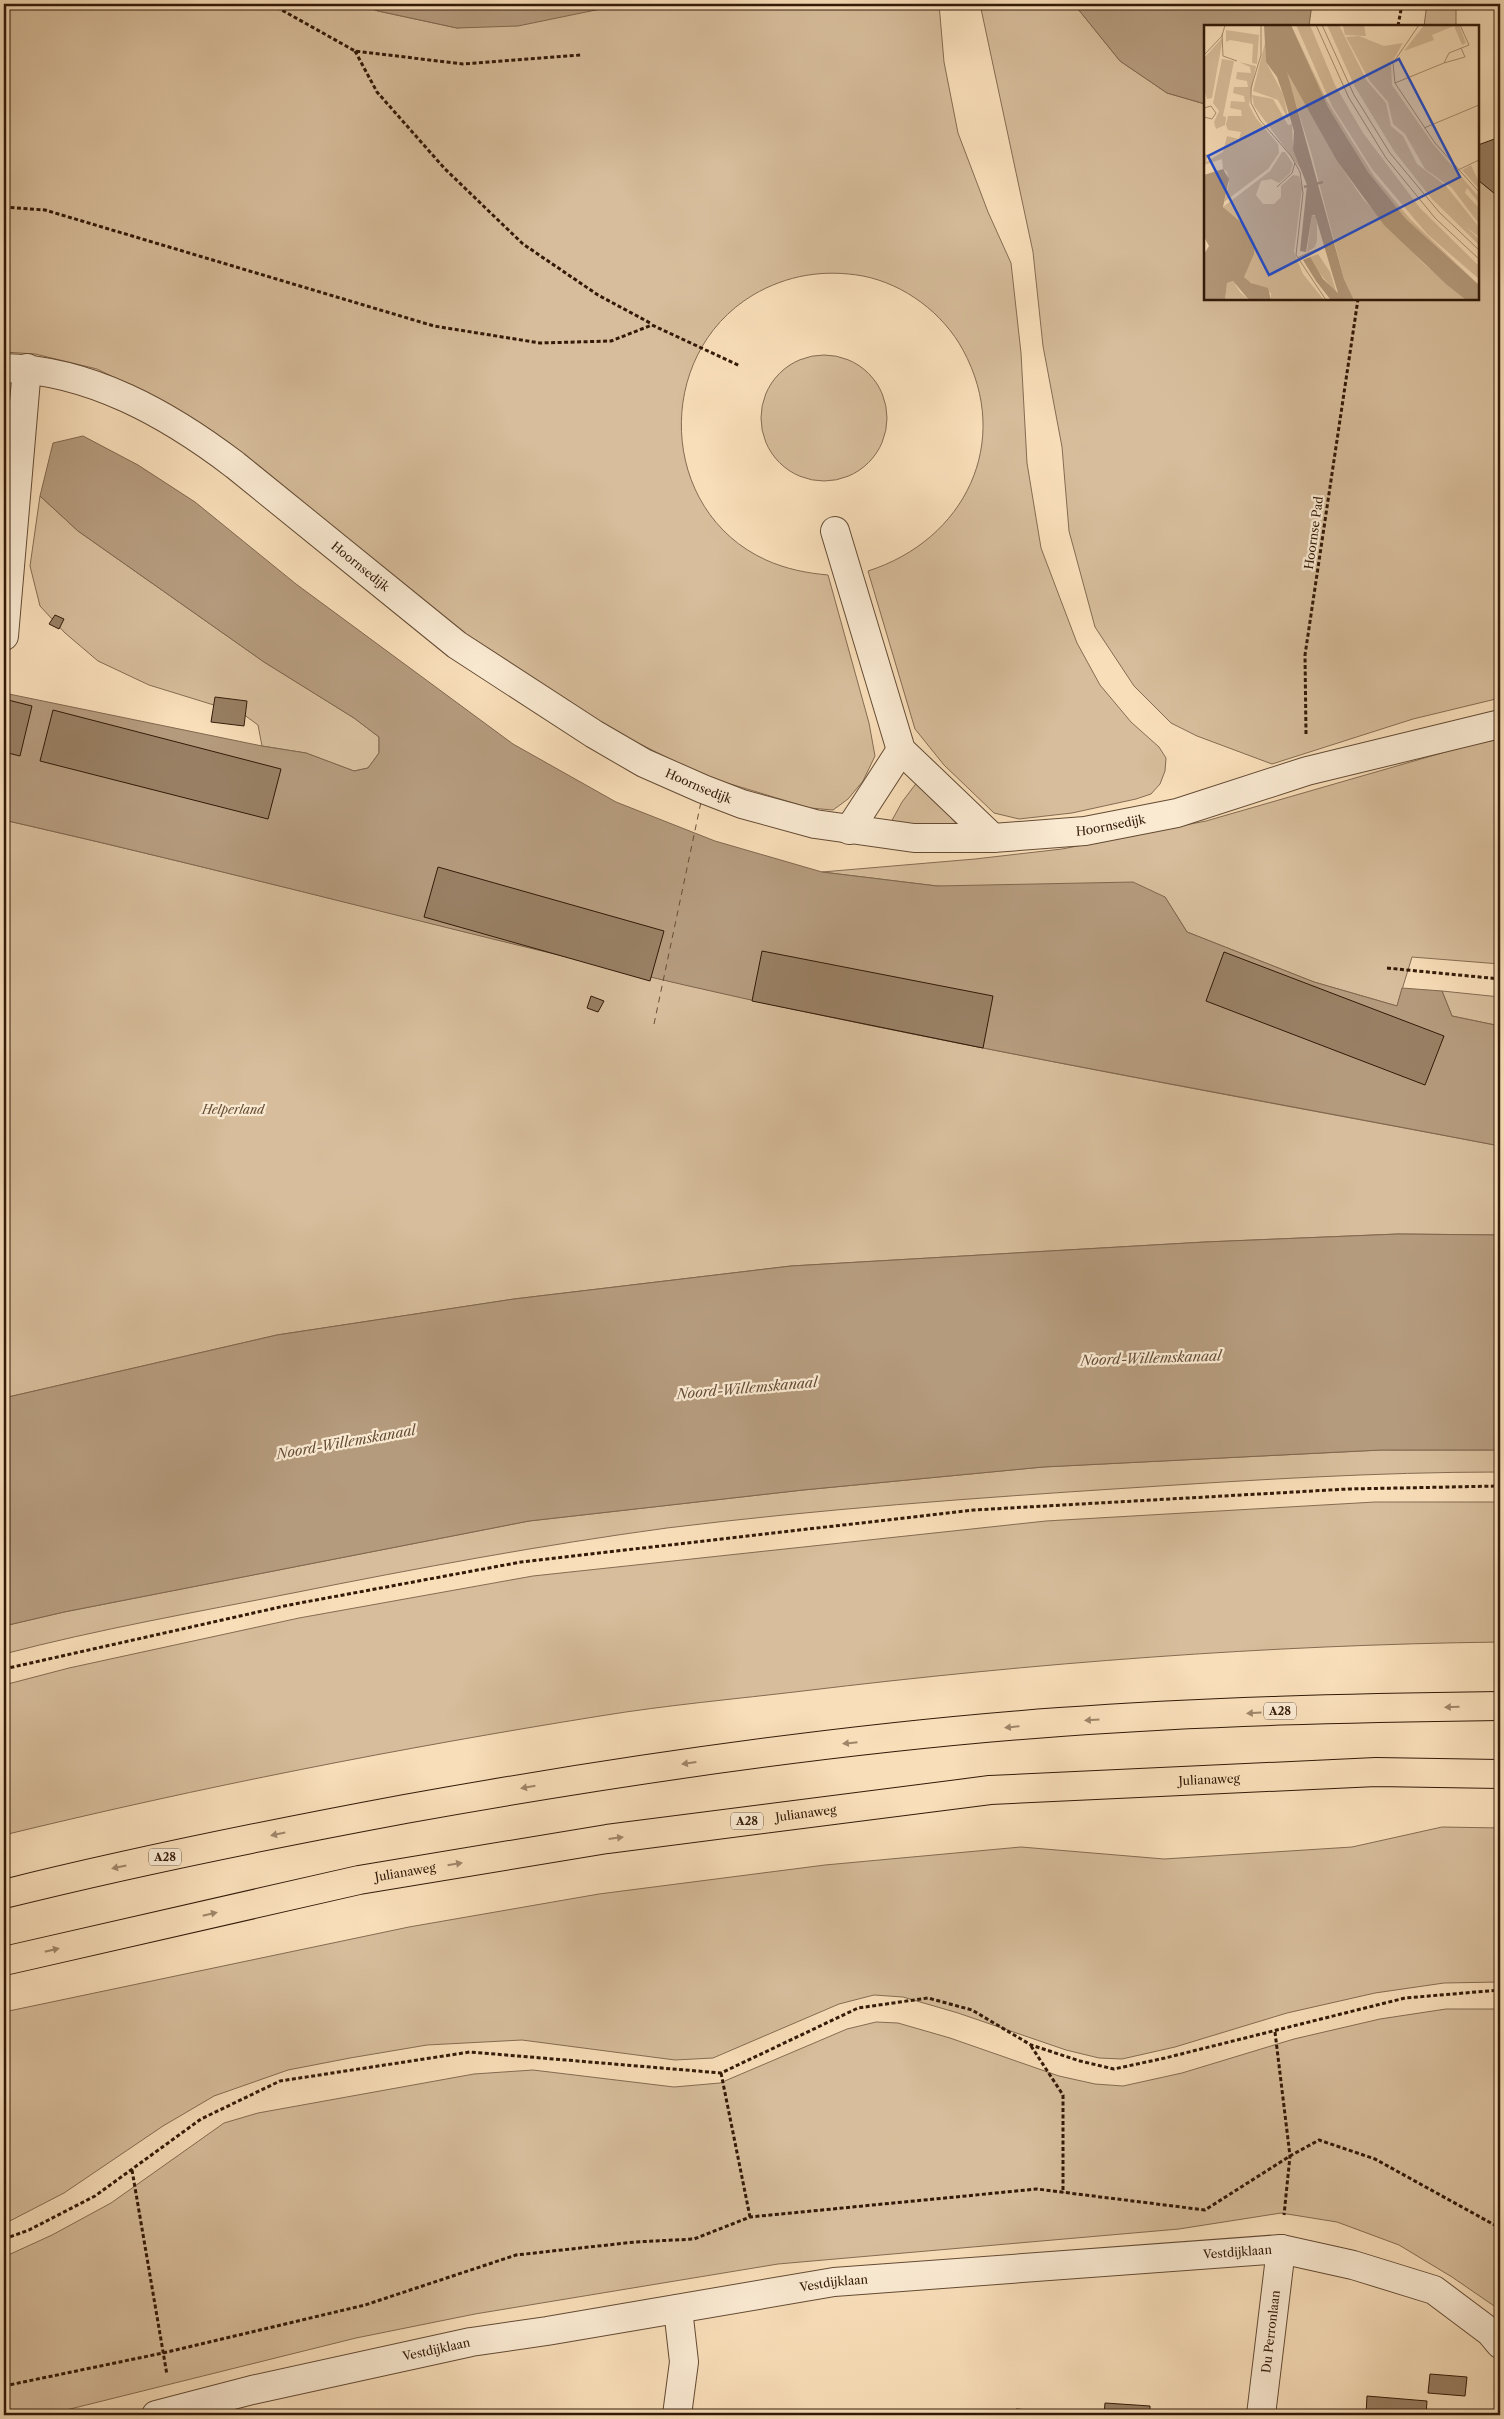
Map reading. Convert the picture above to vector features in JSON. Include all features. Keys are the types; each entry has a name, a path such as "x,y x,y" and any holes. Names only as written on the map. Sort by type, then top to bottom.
{"highway":[{"name":"A28","path":"4,1894 74,1876 326,1824 574,1778 818,1746 1060,1722 1363,1708 1500,1706"},
{"name":"Julianaweg","path":"4,1961 359,1880 606,1839 990,1790 1376,1772 1500,1774"}],"street":[{"name":"Hoornsedijk","path":"15,368 62,376 130,399 167,418 202,440 458,646 594,734 644,763 742,804 781,816 849,830 914,838 993,838 1085,831 1176,814 1306,771 1500,724"},
{"path":"4,636 15,368"},
{"path":"835,531 901,750 993,838"},
{"path":"849,830 901,750"},
{"name":"Vestdijklaan","path":"156,2415 252,2390 471,2342 834,2282 1280,2249 1353,2265 1434,2290 1490,2332 1500,2344"},
{"name":"Du Perronlaan","path":"1261,2415 1280,2249"},
{"path":"677,2415 684,2362 678,2309"}],"path":[{"path":"271,4 355,51 463,64 581,55"},
{"path":"1398,25 1402,4"},
{"path":"355,51 377,92 445,169 523,244 598,294 652,325 740,366"},
{"path":"4,207 45,210 434,326 540,343 611,341 652,325"},
{"name":"Hoornse Pad","path":"1306,771 1305,655 1358,300"},
{"path":"1387,968 1500,979"},
{"path":"4,1669 289,1605 521,1562 974,1510 1348,1488 1500,1486"},
{"path":"4,2239 29,2230 95,2196 201,2119 280,2081 470,2052 721,2073 858,2008 928,1998 972,2010 1030,2045 1080,2061 1114,2069 1275,2032 1405,1998 1500,1990"},
{"path":"1275,2032 1290,2156 1280,2249"},
{"path":"1030,2045 1063,2095 1063,2193"},
{"path":"721,2073 750,2216"},
{"path":"4,2386 163,2353 365,2305 516,2255 636,2242 694,2239 750,2216 1037,2189 1205,2210 1290,2156 1319,2140 1375,2159 1500,2228"},
{"path":"132,2170 163,2353"}],"green space":[{"path":"4,4 360,4 378,11 457,28 615,7 625,4 939,4 944,62 958,133 988,212 1011,263 1021,353 1027,463 1041,548 1077,643 1100,685 1131,722 1159,747 1166,758 1165,771 1160,784 1151,794 1136,799 1072,813 1019,819 994,813 944,765 915,729 868,571 902,556 931,536 954,512 971,483 980,452 983,419 977,385 963,350 955,337 945,324 921,302 907,293 878,280 863,276 834,273 806,275 792,278 753,295 720,322 698,355 685,392 681,432 688,470 704,506 730,537 766,560 781,566 828,575 869,723 875,756 863,781 848,799 833,810 810,808 704,776 616,732 413,600 241,456 158,399 97,369 35,354 4,352"},
{"path":"980,4 1074,4 1120,61 1167,93 1204,104 1204,300 1479,300 1479,181 1500,198 1500,698 1413,719 1272,764 1197,736 1171,723 1134,686 1095,627 1069,531 1062,447 1043,346 1033,252"},
{"path":"1427,4 1456,4 1456,25 1424,25"},
{"path":"824,355 848,360 869,373 882,394 887,418 882,442 869,463 848,476 824,481 800,476 779,463 766,442 761,418 766,394 779,373 800,360"},
{"path":"40,496 78,531 264,662 354,718 379,737 379,753 368,768 354,771 306,753 262,746 258,725 243,714 149,685 98,661 65,633 40,606 30,566"},
{"path":"1500,739 1500,964 1412,957 1397,1006 1314,982 1187,932 1165,897 937,886 822,872 975,859 1062,849 1206,821 1473,744"},
{"path":"918,781 960,828 890,824 902,802"},
{"name":"Helperland","path":"4,820 566,957 753,1000 1073,1066 1500,1146 1500,1235 1398,1234 1205,1242 791,1266 514,1299 277,1335 4,1398"},
{"path":"1442,991 1500,997 1500,1026 1452,1016"},
{"path":"1381,1450 1500,1450 1500,1472 1314,1477 1071,1492 840,1510 667,1528 527,1549 387,1575 184,1614 4,1654 4,1626 64,1612 529,1521 803,1490 1043,1467"},
{"path":"1375,1502 1500,1502 1500,1642 1325,1647 1151,1657 890,1681 651,1709 450,1741 301,1770 78,1817 4,1835 4,1685 69,1668 299,1618 533,1576 1046,1521"},
{"path":"1442,1827 1500,1828 1500,1982 1444,1983 1375,1993 1287,2013 1175,2047 1122,2059 1099,2058 1066,2050 958,2013 903,1997 874,1995 839,2004 713,2058 675,2060 522,2040 427,2045 288,2070 214,2096 163,2126 64,2193 4,2224 4,2012 409,1927 599,1894 825,1865 1021,1847 1164,1859 1352,1847"},
{"path":"1446,2009 1500,2009 1500,2310 1452,2277 1399,2245 1337,2222 1281,2213 1179,2229 778,2264 475,2314 356,2338 46,2415 4,2415 4,2257 52,2235 111,2203 224,2123 258,2113 474,2074 533,2070 674,2087 720,2083 847,2029 876,2022 898,2023 950,2038 1059,2076 1095,2084 1123,2086 1182,2073 1294,2039 1380,2019"}],"water":[{"path":"360,4 625,4 518,26 457,28 378,11"},
{"path":"1074,4 1312,4 1309,25 1204,25 1204,104 1167,93 1120,61"},
{"path":"83,436 138,465 195,502 296,584 513,744 616,802 715,841 822,872 937,886 1133,882 1165,897 1187,932 1314,982 1397,1006 1402,988 1442,991 1452,1016 1500,1026 1500,1146 1051,1061 782,1007 587,962 4,820 4,693 262,746 306,753 354,771 368,768 379,753 379,737 354,718 264,662 78,531 40,496 53,443"},
{"name":"Noord-Willemskanaal","path":"1398,1234 1500,1235 1500,1450 1381,1450 1043,1467 803,1490 529,1521 64,1612 4,1626 4,1398 277,1335 514,1299 791,1266 1205,1242"}],"building":[{"path":"1500,65 1500,132 1496,104"},
{"path":"1500,137 1500,198 1479,181 1479,145"},
{"path":"55,615 64,619 59,629 49,624"},
{"path":"215,697 247,701 244,726 211,722"},
{"path":"4,699 32,706 20,756 4,752"},
{"path":"53,710 281,769 268,819 40,761"},
{"path":"438,867 664,931 650,981 424,917"},
{"path":"762,951 993,996 983,1048 752,1001"},
{"path":"1224,952 1444,1036 1425,1085 1206,1001"},
{"path":"591,996 604,1001 598,1012 587,1008"},
{"path":"1430,2374 1467,2377 1465,2396 1428,2393"},
{"path":"1367,2396 1427,2401 1426,2415 1366,2415"},
{"path":"1105,2403 1150,2406 1150,2414 1173,2415 1104,2415"},
{"path":"1016,2409 1060,2412 1060,2415 1015,2415"}],"ferry route":[{"path":"654,1024 701,802"}]}
